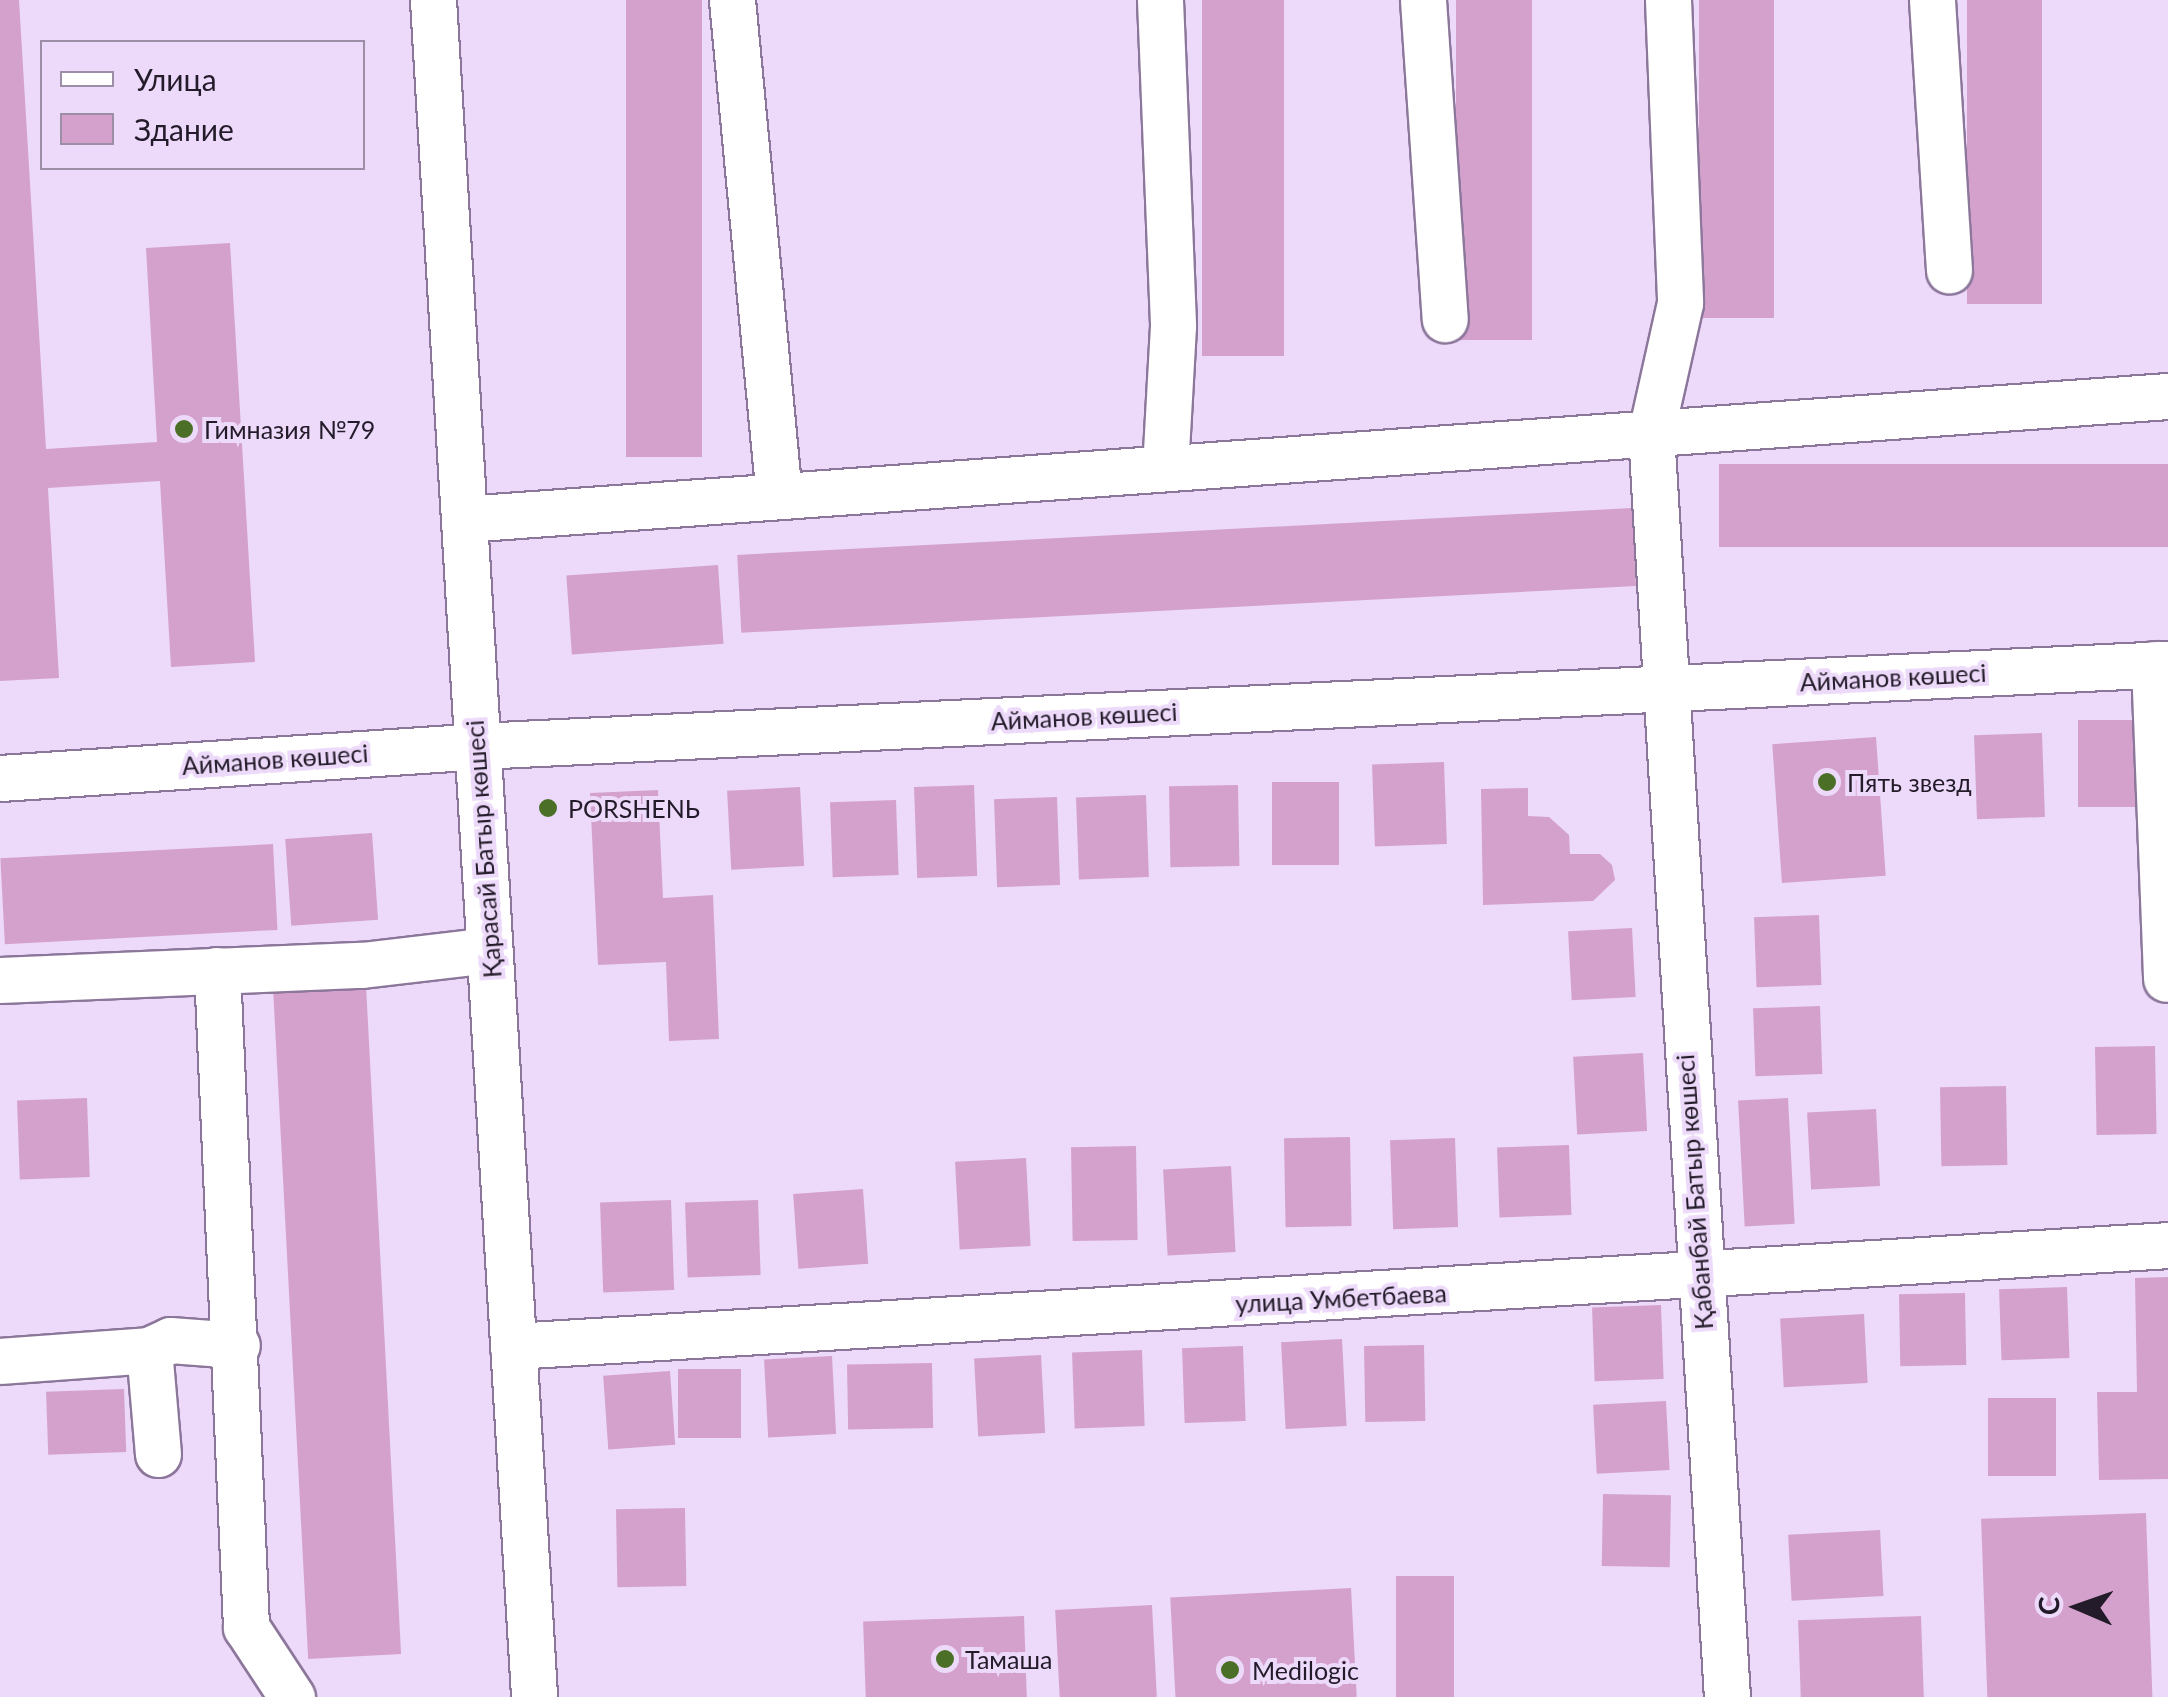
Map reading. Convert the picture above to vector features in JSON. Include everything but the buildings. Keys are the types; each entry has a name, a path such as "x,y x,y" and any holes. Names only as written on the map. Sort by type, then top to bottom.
{"street":[{"name":"Қарасай Батыр көшесі","path":"432,0 534,1697"},
{"path":"732,0 780,496"},
{"path":"1160,0 1173,326 1166,468"},
{"path":"1422,0 1445,319"},
{"name":"Қабанбай Батыр көшесі","path":"1668,0 1680,303 1651,433 1662,688 1727,1697"},
{"path":"1932,0 1949,270"},
{"path":"464,519 2168,396"},
{"path":"2161,664 2166,979"},
{"name":"Айманов көшесі","path":"0,778 478,746 2161,664"},
{"path":"0,980 217,970 490,950"},
{"path":"217,970 246,1627 292,1697"},
{"name":"улица Умбетбаева","path":"514,1346 1699,1278 2168,1245"},
{"path":"0,1361 149,1350 170,1340 236,1345"},
{"path":"149,1350 158,1454"}],"place":[{"name":"Гимназия №79","path":"184,429"},
{"name":"Пять звезд","path":"1827,782"},
{"name":"PORSHENЬ","path":"548,808"},
{"name":"Тамаша","path":"945,1659"},
{"name":"Medilogic","path":"1230,1670"}]}
